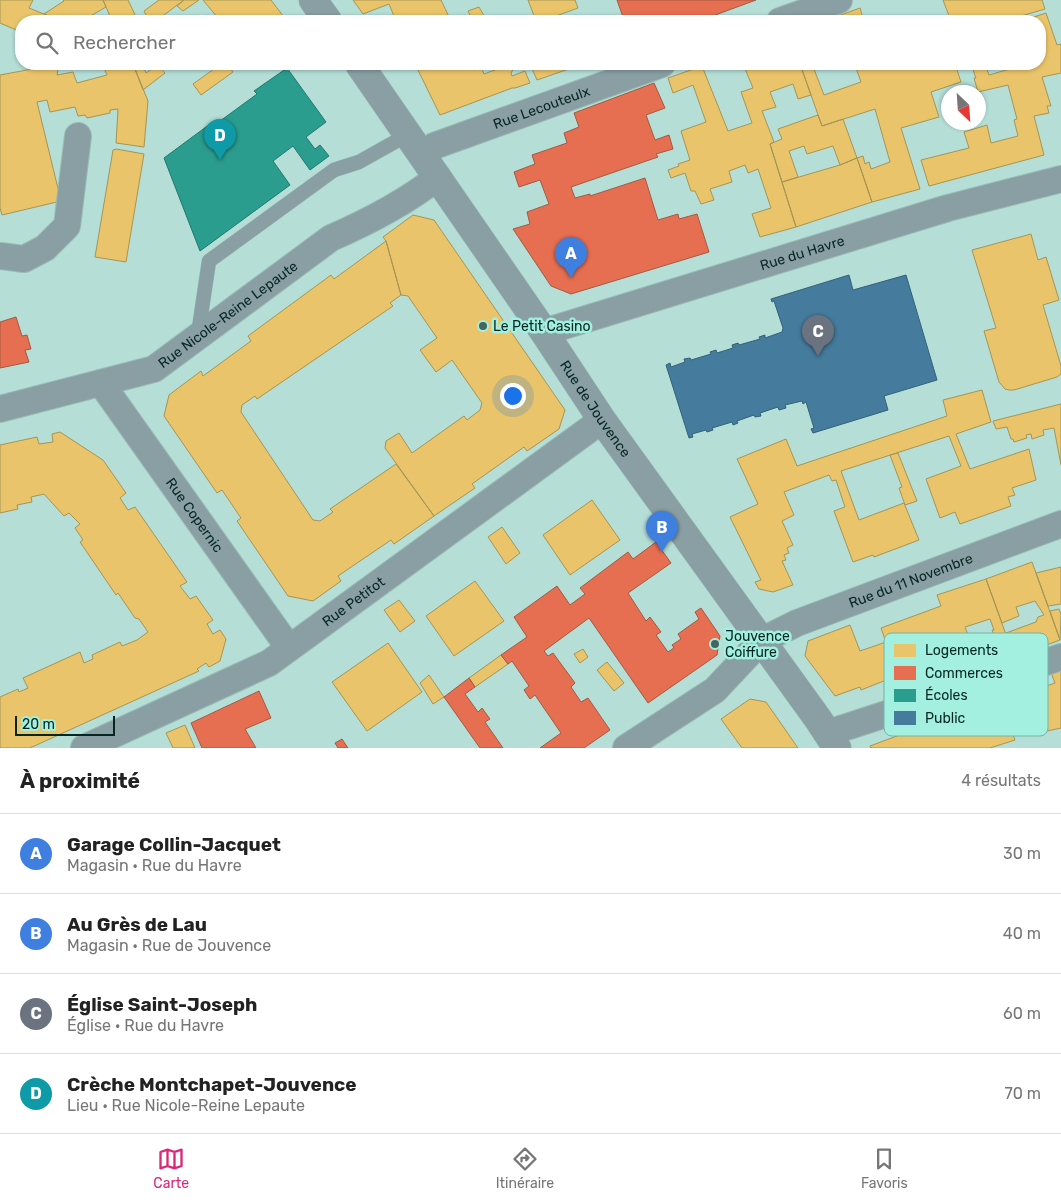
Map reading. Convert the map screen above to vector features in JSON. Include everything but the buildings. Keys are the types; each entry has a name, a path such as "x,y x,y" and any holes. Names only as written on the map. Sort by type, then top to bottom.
{"street":[{"path":"313,0 324,15"},
{"path":"797,15 839,0"},
{"name":"Rue de Jouvence","path":"363,70 409,134 602,420 833,741"},
{"name":"Rue Lecouteulx","path":"431,167 434,146 645,70"},
{"path":"0,256 24,260 46,248 67,226 78,136"},
{"name":"Rue Nicole-Reine Lepaute","path":"0,409 154,369 330,238 356,227 424,188 431,167"},
{"name":"Rue du Havre","path":"544,332 948,208 1061,179"},
{"name":"Rue Copernic","path":"101,383 289,648"},
{"name":"Rue Petitot","path":"84,748 269,663 602,420"},
{"name":"Rue du 11 Novembre","path":"761,640 797,623 1061,524"},
{"path":"626,748 715,690 761,640"},
{"path":"1048,662 1061,657"},
{"path":"833,741 884,722"}],"lane":[{"path":"198,336 209,261 334,170 359,162 409,134"}],"place":[{"name":"Crèche Montchapet-Jouvence","path":"220,160"},
{"name":"Garage Collin-Jacquet","path":"571,278"},
{"name":"Le Petit Casino","path":"483,326"},
{"name":"Église Saint-Joseph","path":"818,356"},
{"name":"Au Grès de Lau","path":"662,552"},
{"name":"Jouvence Coiffure","path":"715,644"}]}
